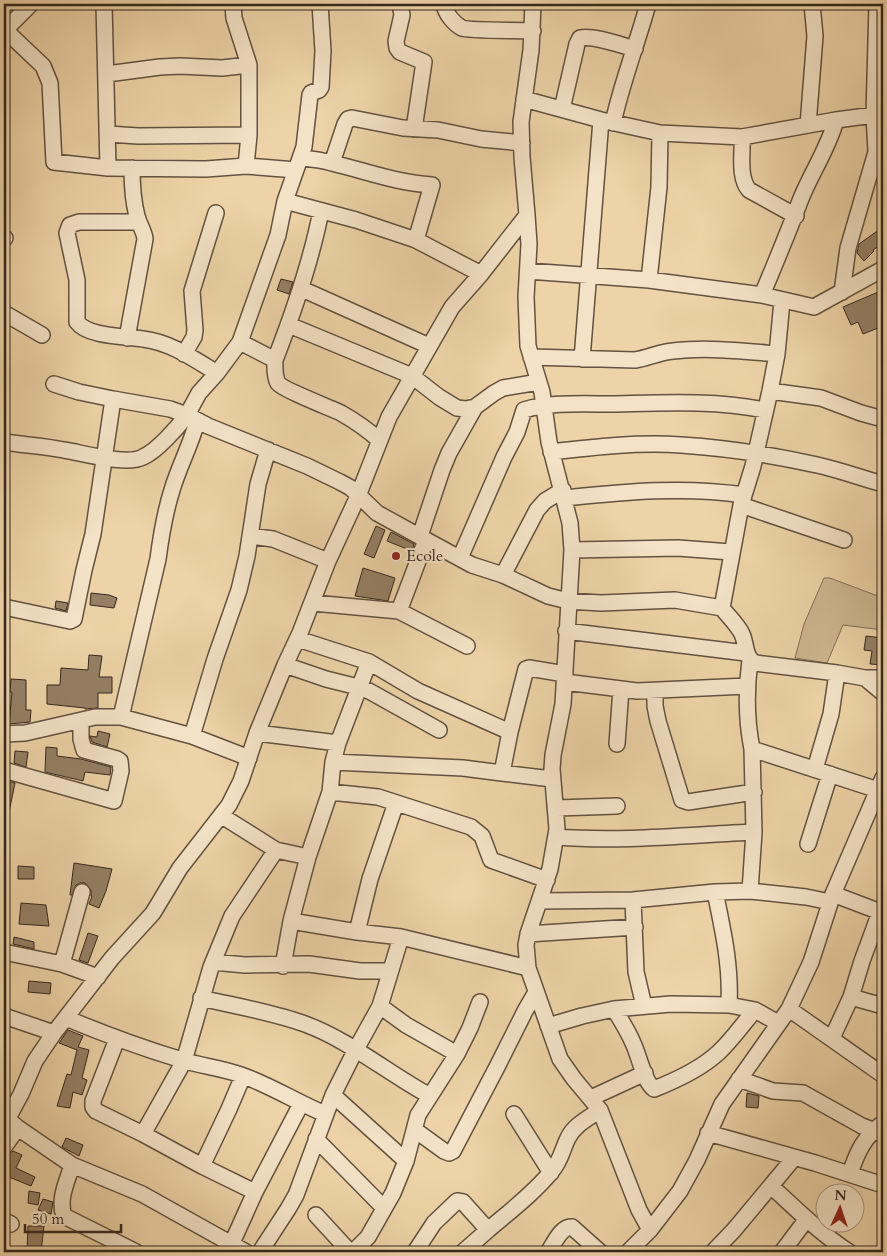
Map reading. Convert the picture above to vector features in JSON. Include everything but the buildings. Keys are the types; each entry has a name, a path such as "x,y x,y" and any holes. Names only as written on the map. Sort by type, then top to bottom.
{"street":[{"path":"30,4 4,31 43,66 47,72 51,92 53,161 108,168 206,169 332,163 410,183 432,185 416,240"},
{"path":"104,4 108,168"},
{"path":"232,4 234,18 249,65 249,135 246,166"},
{"path":"121,717 158,558 171,492 191,444 192,418 199,393 240,342 278,235 285,201 305,138 310,95 320,89 322,83 323,51 320,4"},
{"path":"400,4 402,15 396,42 397,48 400,52 424,62 414,130"},
{"path":"444,4 445,10 451,19 465,29 533,31"},
{"path":"533,4 533,31 521,122 529,244 526,322 530,357 539,382 551,452 564,494 570,523 572,550 563,704 553,755 552,779 557,808 556,837 547,880 528,934 526,955 528,968 560,1060 596,1104 615,1145 639,1210 650,1230"},
{"path":"582,359 607,122 635,49 648,4"},
{"path":"808,125 815,36 812,4"},
{"path":"842,292 848,248 876,157 879,113 877,4"},
{"path":"562,108 580,38 599,40 635,49"},
{"path":"107,74 160,67 222,68 249,65"},
{"path":"524,99 607,122 660,133 742,137 879,113"},
{"path":"332,163 339,138 350,118 414,130 438,130 481,139 522,143"},
{"path":"762,295 796,216 800,200 832,136 836,120"},
{"path":"649,280 659,187 660,133"},
{"path":"108,134 138,136 249,135"},
{"path":"742,137 743,176 746,186 749,190 796,216"},
{"path":"127,338 145,239 144,229 139,222 133,192 132,168"},
{"path":"285,201 416,240 481,274"},
{"path":"321,211 302,289 275,360 275,375 278,383 284,388 365,427 379,440"},
{"path":"184,354 194,337 195,330 192,291 216,213"},
{"path":"4,1147 10,1121 35,1061 54,1033 112,958 153,913 180,868 222,816 241,780 257,732 313,603 328,561 358,496 389,417 452,307 481,274 527,215"},
{"path":"139,222 79,222 70,225 67,233 76,280 77,322 81,327 90,330 127,338 144,339 170,346 217,373"},
{"path":"528,271 649,280 762,295 814,307 883,269"},
{"path":"302,289 429,346"},
{"path":"722,608 742,500 756,454 764,410 770,391 777,354 782,301"},
{"path":"4,313 42,335"},
{"path":"289,325 412,376 457,408 475,407 504,388 539,382"},
{"path":"240,342 275,360"},
{"path":"530,357 635,360 674,350 728,350 777,354"},
{"path":"54,384 79,392 170,409 268,450 351,488 377,513 472,565 504,575 548,596 568,602 593,603 675,600 722,608 742,634 748,656 747,716 752,749 754,792 754,832 750,891"},
{"path":"770,391 827,400 860,413 883,419"},
{"path":"4,607 70,622 74,619 93,534 113,399"},
{"path":"460,558 504,457 517,432 522,412 526,409 574,404 681,403 728,404 764,410"},
{"path":"399,611 423,538 442,470 449,453 475,407"},
{"path":"4,442 63,450 105,459 134,460 144,457 192,418"},
{"path":"551,452 620,446 679,445 756,454 816,465 883,484"},
{"path":"192,736 215,659 239,590 258,484 268,450"},
{"path":"504,575 537,510 545,501 564,494 660,490 714,491 844,540"},
{"path":"250,536 273,539 328,561"},
{"path":"572,550 658,547 731,552"},
{"path":"313,603 399,611 467,646"},
{"path":"566,631 748,656 762,664 865,678 883,678"},
{"path":"298,639 369,662 418,691 510,732"},
{"path":"283,966 291,921 308,857 330,792 333,762 338,743 369,662"},
{"path":"285,665 326,679 358,687 439,730"},
{"path":"502,773 526,669 529,668 565,678 637,691 747,686"},
{"path":"815,769 831,714 837,673"},
{"path":"865,678 883,693"},
{"path":"617,744 621,689"},
{"path":"655,690 658,721 682,800 688,802 754,792"},
{"path":"4,734 25,733 95,717 121,717 192,736 249,758"},
{"path":"4,770 114,801 121,772 120,762 118,759 84,750 80,739 81,720"},
{"path":"257,732 338,743"},
{"path":"628,1252 650,1230 680,1191 697,1160 722,1104 778,1023 790,1009 811,962 832,898 881,784 830,774 752,749"},
{"path":"333,762 463,768 552,779"},
{"path":"808,844 830,774"},
{"path":"330,792 364,795 396,803 471,827 482,836 491,860 547,880"},
{"path":"357,932 370,879 396,803"},
{"path":"557,808 617,806"},
{"path":"222,816 276,850 308,857"},
{"path":"556,837 594,840 625,837 666,838 698,834 754,832"},
{"path":"143,1134 184,1061 201,998 220,943 232,916 276,850"},
{"path":"540,901 633,900 715,892 750,891 832,898 882,913 862,961 851,997 832,1038"},
{"path":"62,964 82,892"},
{"path":"715,892 728,956 729,1005"},
{"path":"633,900 636,972 644,1006"},
{"path":"291,921 401,937 528,968"},
{"path":"528,934 635,927"},
{"path":"260,1252 296,1195 333,1095 380,1006 401,937"},
{"path":"4,952 62,964 98,977"},
{"path":"214,962 245,966 309,964 360,972 390,971"},
{"path":"415,1130 444,1151 449,1153 453,1151 536,992"},
{"path":"851,997 883,1006"},
{"path":"201,998 305,1024 339,1041 430,1096"},
{"path":"316,1215 359,1250 399,1182 418,1115 457,1054 480,1002"},
{"path":"548,1026 614,1009 644,1006 729,1005 755,1010 778,1023"},
{"path":"380,1006 406,1025 457,1054"},
{"path":"614,1009 634,1044 645,1073 654,1089 691,1072 719,1052 755,1010"},
{"path":"790,1009 883,1074"},
{"path":"4,1016 54,1033"},
{"path":"66,1018 116,1039 184,1061 243,1076 271,1087 301,1104 325,1114"},
{"path":"116,1039 94,1101 93,1107 96,1111 255,1192"},
{"path":"463,1252 525,1199 551,1173 562,1158 572,1131 596,1104 645,1073"},
{"path":"202,1166 243,1076"},
{"path":"739,1079 773,1091 803,1093 880,1130"},
{"path":"333,1095 406,1161"},
{"path":"232,1243 255,1192 301,1104"},
{"path":"514,1114 551,1173"},
{"path":"10,1121 72,1165 142,1194 246,1252"},
{"path":"850,1174 863,1141 880,1130"},
{"path":"708,1133 883,1185"},
{"path":"316,1139 384,1208"},
{"path":"713,1252 734,1230 794,1158"},
{"path":"72,1165 60,1207 64,1216 136,1252"},
{"path":"771,1186 832,1247 849,1252"},
{"path":"416,1252 434,1223 457,1201 464,1202 488,1230"},
{"path":"782,1252 806,1220"},
{"path":"548,1252 563,1230 569,1227 572,1227 600,1252"}],"shaded area":[{"path":"824,578 830,578 883,598 883,630 843,625 827,663 795,658 804,624"}],"place":[{"name":"Ecole","path":"396,556"}]}
